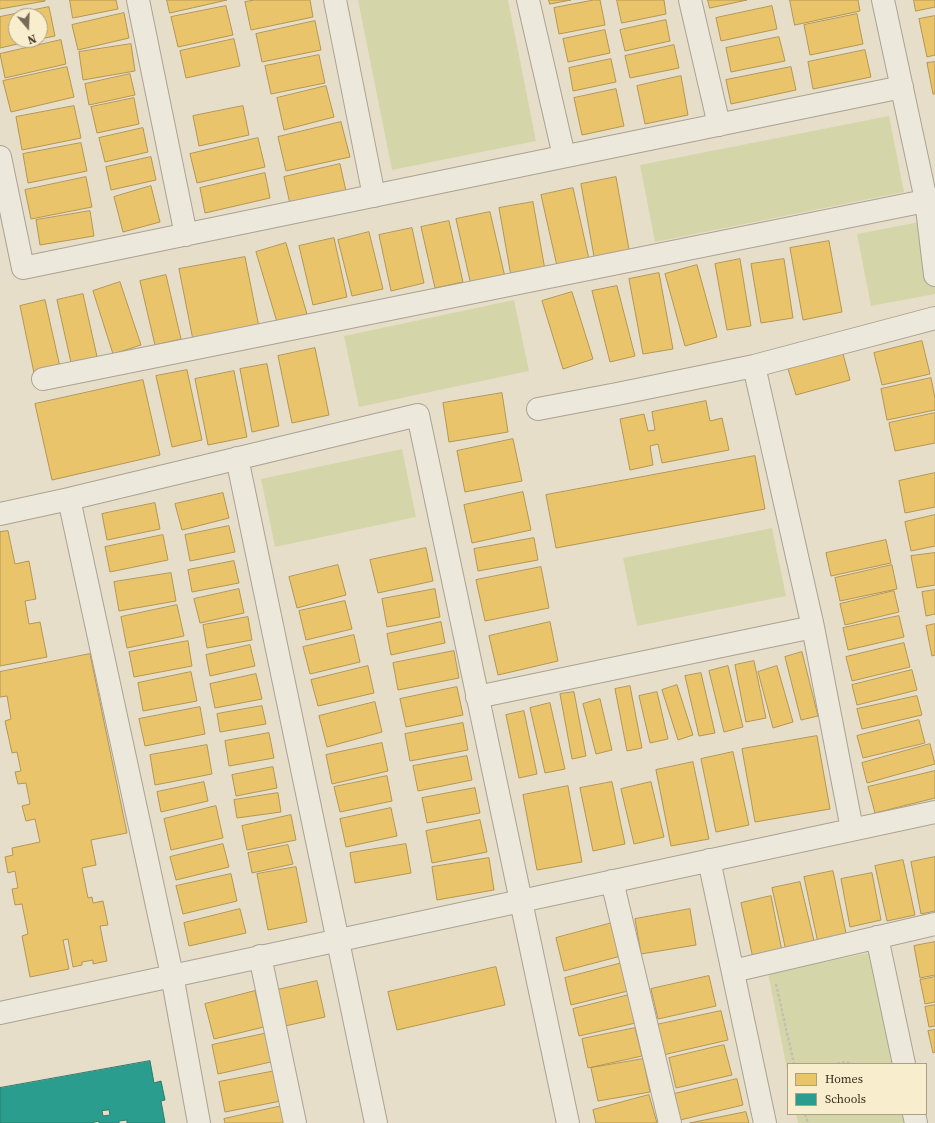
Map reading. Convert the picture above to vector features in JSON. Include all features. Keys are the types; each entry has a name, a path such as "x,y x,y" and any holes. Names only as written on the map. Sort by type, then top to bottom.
{"street":[{"path":"138,0 186,235"},
{"path":"335,0 374,196"},
{"path":"528,0 564,156"},
{"path":"690,0 719,125"},
{"path":"883,0 902,87 931,200 935,275"},
{"path":"0,157 23,268 902,87"},
{"path":"43,379 931,200"},
{"path":"538,409 625,393 754,366 935,318"},
{"path":"754,366 813,627 852,829"},
{"path":"0,514 418,416 568,1123"},
{"path":"237,458 376,1123"},
{"path":"69,499 172,975 199,1123"},
{"path":"477,697 813,627"},
{"path":"0,1012 935,812"},
{"path":"709,860 765,1123"},
{"path":"612,881 670,1123"},
{"path":"733,971 935,924"},
{"path":"877,937 904,1063"},
{"path":"260,956 295,1123"}],"path":[{"path":"776,984 794,1063"},
{"path":"839,1063 850,1063"}],"green space":[{"path":"358,0 508,0 536,141 392,170"},
{"path":"889,116 904,192 655,242 640,165"},
{"path":"935,219 935,294 871,306 857,234"},
{"path":"514,300 529,371 359,407 344,336"},
{"path":"402,449 416,517 275,547 261,479"},
{"path":"772,528 786,596 637,626 623,558"},
{"path":"879,951 901,1063 787,1063 787,1069 768,973"},
{"path":"796,1115 911,1115 913,1123 798,1123"}],"building: Homes":[{"path":"0,0 45,0 45,1 0,9"},
{"path":"70,0 116,0 118,9 73,18"},
{"path":"167,0 227,0 170,13"},
{"path":"255,0 310,0 313,17 251,30 245,2"},
{"path":"549,0 571,0 550,4"},
{"path":"600,0 605,25 559,34 554,8"},
{"path":"617,0 664,0 666,14 622,23"},
{"path":"708,0 747,0 710,8"},
{"path":"790,0 858,0 860,11 795,25"},
{"path":"914,0 935,0 935,7 916,11"},
{"path":"226,6 233,35 178,47 171,17"},
{"path":"772,6 777,29 721,41 716,18"},
{"path":"49,7 55,36 48,37 48,8 44,8"},
{"path":"124,13 129,38 78,50 72,25"},
{"path":"857,14 863,44 810,55 804,25"},
{"path":"8,15 8,46 0,48 0,17"},
{"path":"935,16 935,55 927,57 919,19"},
{"path":"666,20 670,41 625,51 620,30"},
{"path":"315,21 321,50 262,62 256,34"},
{"path":"605,30 610,53 568,62 563,39"},
{"path":"779,37 785,61 731,72 726,48"},
{"path":"234,39 240,66 186,78 180,51"},
{"path":"61,40 66,64 5,78 0,54 26,48 48,48 48,43"},
{"path":"131,44 135,71 83,80 79,52"},
{"path":"674,45 679,68 630,78 625,56"},
{"path":"865,50 871,77 813,89 808,62"},
{"path":"319,55 325,83 271,94 265,66"},
{"path":"611,59 616,82 573,91 569,68"},
{"path":"935,62 935,94 933,94 927,63"},
{"path":"67,67 74,97 11,112 3,81"},
{"path":"791,67 796,90 731,104 726,80"},
{"path":"130,74 135,95 89,105 85,84"},
{"path":"681,76 688,115 645,124 637,86"},
{"path":"326,86 334,117 284,130 277,98"},
{"path":"616,89 624,126 582,135 574,98"},
{"path":"134,98 139,124 97,133 91,107"},
{"path":"74,106 81,138 22,150 16,117"},
{"path":"243,106 249,135 199,146 193,116"},
{"path":"341,122 350,157 286,171 278,137"},
{"path":"143,128 148,152 105,162 99,138"},
{"path":"258,138 265,167 197,183 190,154"},
{"path":"81,143 87,171 28,183 23,154"},
{"path":"151,157 156,180 111,190 106,167"},
{"path":"340,164 346,191 290,204 284,177"},
{"path":"265,173 270,198 205,213 200,188"},
{"path":"86,177 92,207 31,219 25,190"},
{"path":"616,177 630,255 595,262 581,184"},
{"path":"151,186 160,222 123,232 114,197"},
{"path":"573,188 589,259 557,266 541,195"},
{"path":"533,202 545,270 511,276 499,208"},
{"path":"90,211 94,236 40,245 36,220"},
{"path":"490,212 505,277 471,285 456,219"},
{"path":"449,221 463,282 435,288 421,227"},
{"path":"412,228 424,283 391,291 379,235"},
{"path":"369,232 383,289 352,296 338,240"},
{"path":"334,238 347,297 313,305 299,246"},
{"path":"829,241 842,312 803,320 790,248"},
{"path":"286,243 307,314 277,322 256,252"},
{"path":"245,257 259,327 193,340 179,269"},
{"path":"740,259 751,326 727,330 715,264"},
{"path":"784,259 793,318 761,323 751,264"},
{"path":"697,265 717,337 685,346 665,274"},
{"path":"659,273 673,349 643,354 629,279"},
{"path":"166,275 181,339 155,345 140,281"},
{"path":"120,282 141,345 113,354 93,291"},
{"path":"617,286 635,356 610,362 592,291"},
{"path":"572,292 593,359 563,369 542,301"},
{"path":"83,294 98,361 72,367 57,300"},
{"path":"45,300 60,367 34,373 20,306"},
{"path":"922,341 930,374 882,385 874,353"},
{"path":"315,348 329,415 292,423 278,356"},
{"path":"843,354 850,380 796,395 788,369"},
{"path":"267,364 279,426 252,432 240,369"},
{"path":"187,370 202,440 172,447 156,376"},
{"path":"234,371 247,437 208,445 195,379"},
{"path":"931,378 935,398 935,410 887,420 881,389"},
{"path":"143,380 160,455 52,480 35,404"},
{"path":"502,393 508,432 449,442 443,403"},
{"path":"706,401 710,421 722,418 729,450 662,463 658,444 650,446 653,465 630,470 620,419 644,414 648,431 655,430 652,412"},
{"path":"935,413 935,443 895,451 889,423"},
{"path":"513,439 522,481 465,492 457,451"},
{"path":"755,456 765,509 556,548 546,495"},
{"path":"935,473 935,507 905,513 899,481"},
{"path":"523,492 531,530 472,543 464,505"},
{"path":"223,493 229,518 182,530 175,504"},
{"path":"155,503 160,529 107,540 102,514"},
{"path":"935,515 935,546 911,551 905,522"},
{"path":"229,526 235,552 190,561 185,535"},
{"path":"8,531 15,564 29,561 36,599 25,601 29,624 40,622 47,657 0,666 0,532"},
{"path":"163,535 168,560 110,572 105,547"},
{"path":"534,538 538,560 478,571 474,549"},
{"path":"886,540 891,563 831,576 826,553"},
{"path":"426,548 433,581 378,593 370,560"},
{"path":"935,553 935,585 917,588 911,556"},
{"path":"234,561 239,583 192,592 188,570"},
{"path":"338,565 346,595 297,608 289,577"},
{"path":"892,565 897,589 840,601 835,578"},
{"path":"541,567 549,608 485,621 476,580"},
{"path":"171,573 176,601 119,611 114,582"},
{"path":"239,589 244,613 200,623 194,599"},
{"path":"435,589 440,617 387,627 382,599"},
{"path":"935,590 935,614 926,616 922,592"},
{"path":"894,591 899,612 845,625 840,604"},
{"path":"345,601 352,629 306,640 299,611"},
{"path":"177,605 184,636 127,648 121,617"},
{"path":"899,616 904,637 848,650 843,628"},
{"path":"248,617 252,640 207,648 203,625"},
{"path":"441,622 445,643 391,655 387,634"},
{"path":"550,622 558,661 498,675 489,636"},
{"path":"935,624 935,655 932,656 926,626"},
{"path":"354,635 360,662 310,674 303,647"},
{"path":"188,641 192,666 134,677 129,652"},
{"path":"904,643 910,667 852,681 846,657"},
{"path":"250,645 255,666 210,676 206,655"},
{"path":"454,651 459,678 398,690 393,663"},
{"path":"802,652 818,716 801,720 785,657"},
{"path":"90,654 127,833 91,840 96,865 82,868 88,898 92,897 93,903 103,901 108,925 100,926 107,961 93,964 93,960 82,962 82,965 73,967 68,939 63,940 69,969 30,977 22,936 28,934 22,904 15,905 12,889 18,888 15,871 8,873 5,857 13,855 12,848 40,842 35,819 26,821 22,806 30,804 26,783 18,784 15,772 21,771 17,752 12,753 5,721 11,719 7,696 0,697 0,672"},
{"path":"754,661 766,718 746,722 735,665"},
{"path":"368,666 374,693 318,706 311,680"},
{"path":"728,666 743,727 724,732 709,671"},
{"path":"777,666 793,722 773,728 758,672"},
{"path":"912,670 917,690 857,705 852,685"},
{"path":"191,672 197,701 143,711 138,683"},
{"path":"701,673 715,733 699,736 685,676"},
{"path":"256,674 262,699 215,708 210,684"},
{"path":"677,685 693,735 678,740 662,690"},
{"path":"630,686 642,748 627,751 615,689"},
{"path":"457,687 463,715 406,727 400,699"},
{"path":"574,692 586,756 572,759 560,694"},
{"path":"657,692 668,739 650,743 639,696"},
{"path":"917,696 922,715 862,729 857,709"},
{"path":"600,699 612,750 596,754 583,704"},
{"path":"375,702 382,732 327,747 319,716"},
{"path":"550,703 565,769 545,773 530,708"},
{"path":"262,706 266,724 220,732 217,714"},
{"path":"200,707 205,734 145,746 139,719"},
{"path":"524,711 537,774 519,778 506,715"},
{"path":"919,720 925,743 863,758 857,736"},
{"path":"463,723 468,750 410,761 405,734"},
{"path":"269,733 274,758 229,766 225,741"},
{"path":"817,736 830,809 755,822 742,749"},
{"path":"382,743 388,771 332,784 326,755"},
{"path":"930,744 935,764 867,783 862,763"},
{"path":"207,745 212,774 155,785 150,755"},
{"path":"733,752 749,825 716,832 701,759"},
{"path":"467,756 472,780 418,791 413,766"},
{"path":"693,762 709,839 671,846 656,770"},
{"path":"273,767 277,788 236,796 232,775"},
{"path":"935,771 935,798 875,813 868,787"},
{"path":"387,776 392,801 340,812 334,787"},
{"path":"204,782 208,801 161,812 157,792"},
{"path":"612,782 625,844 593,851 580,788"},
{"path":"651,782 664,837 634,844 621,789"},
{"path":"568,786 582,862 537,870 523,795"},
{"path":"475,788 480,813 427,823 422,798"},
{"path":"278,793 281,812 237,818 234,800"},
{"path":"216,806 223,838 171,850 164,819"},
{"path":"391,808 397,836 346,847 340,819"},
{"path":"291,815 296,840 247,850 242,826"},
{"path":"480,820 487,852 432,863 426,831"},
{"path":"223,844 229,867 176,880 170,857"},
{"path":"406,844 411,873 355,883 350,853"},
{"path":"288,845 293,864 252,873 248,853"},
{"path":"935,857 935,911 921,914 911,862"},
{"path":"489,858 494,890 437,900 432,867"},
{"path":"903,860 915,915 887,921 875,866"},
{"path":"296,867 307,922 268,930 257,874"},
{"path":"833,871 847,938 818,943 804,877"},
{"path":"872,873 881,920 850,927 841,879"},
{"path":"231,874 237,901 183,914 176,886"},
{"path":"800,882 815,945 786,951 772,888"},
{"path":"771,896 783,956 754,963 741,903"},
{"path":"240,909 246,933 189,946 184,923"},
{"path":"690,909 696,945 641,954 635,919"},
{"path":"612,923 621,956 564,971 556,938"},
{"path":"935,942 935,975 920,978 914,946"},
{"path":"626,962 632,990 571,1005 565,978"},
{"path":"496,967 505,1005 397,1030 388,992"},
{"path":"709,976 716,1006 658,1019 651,989"},
{"path":"935,977 935,1002 925,1004 920,980"},
{"path":"317,981 325,1017 285,1026 277,990"},
{"path":"255,991 264,1027 214,1039 205,1004"},
{"path":"633,994 640,1022 579,1036 573,1009"},
{"path":"935,1005 935,1026 929,1027 925,1007"},
{"path":"721,1011 728,1040 663,1055 656,1025"},
{"path":"635,1028 642,1056 588,1068 582,1039"},
{"path":"935,1030 935,1052 933,1053 928,1031"},
{"path":"268,1033 275,1061 218,1074 212,1045"},
{"path":"724,1045 732,1075 676,1088 669,1058"},
{"path":"643,1059 650,1092 598,1101 591,1068"},
{"path":"275,1071 281,1101 225,1112 219,1082"},
{"path":"737,1079 743,1105 680,1120 674,1094"},
{"path":"649,1095 657,1123 596,1123 593,1110"},
{"path":"282,1106 286,1123 225,1123 224,1119"},
{"path":"746,1112 749,1123 690,1123"}],"building: Schools":[{"path":"150,1061 154,1083 161,1081 165,1100 161,1101 165,1123 127,1123 127,1120 119,1121 119,1123 99,1123 99,1121 91,1123 0,1123 0,1088","holes":["109,1110 110,1115 103,1116 102,1111"]}]}
